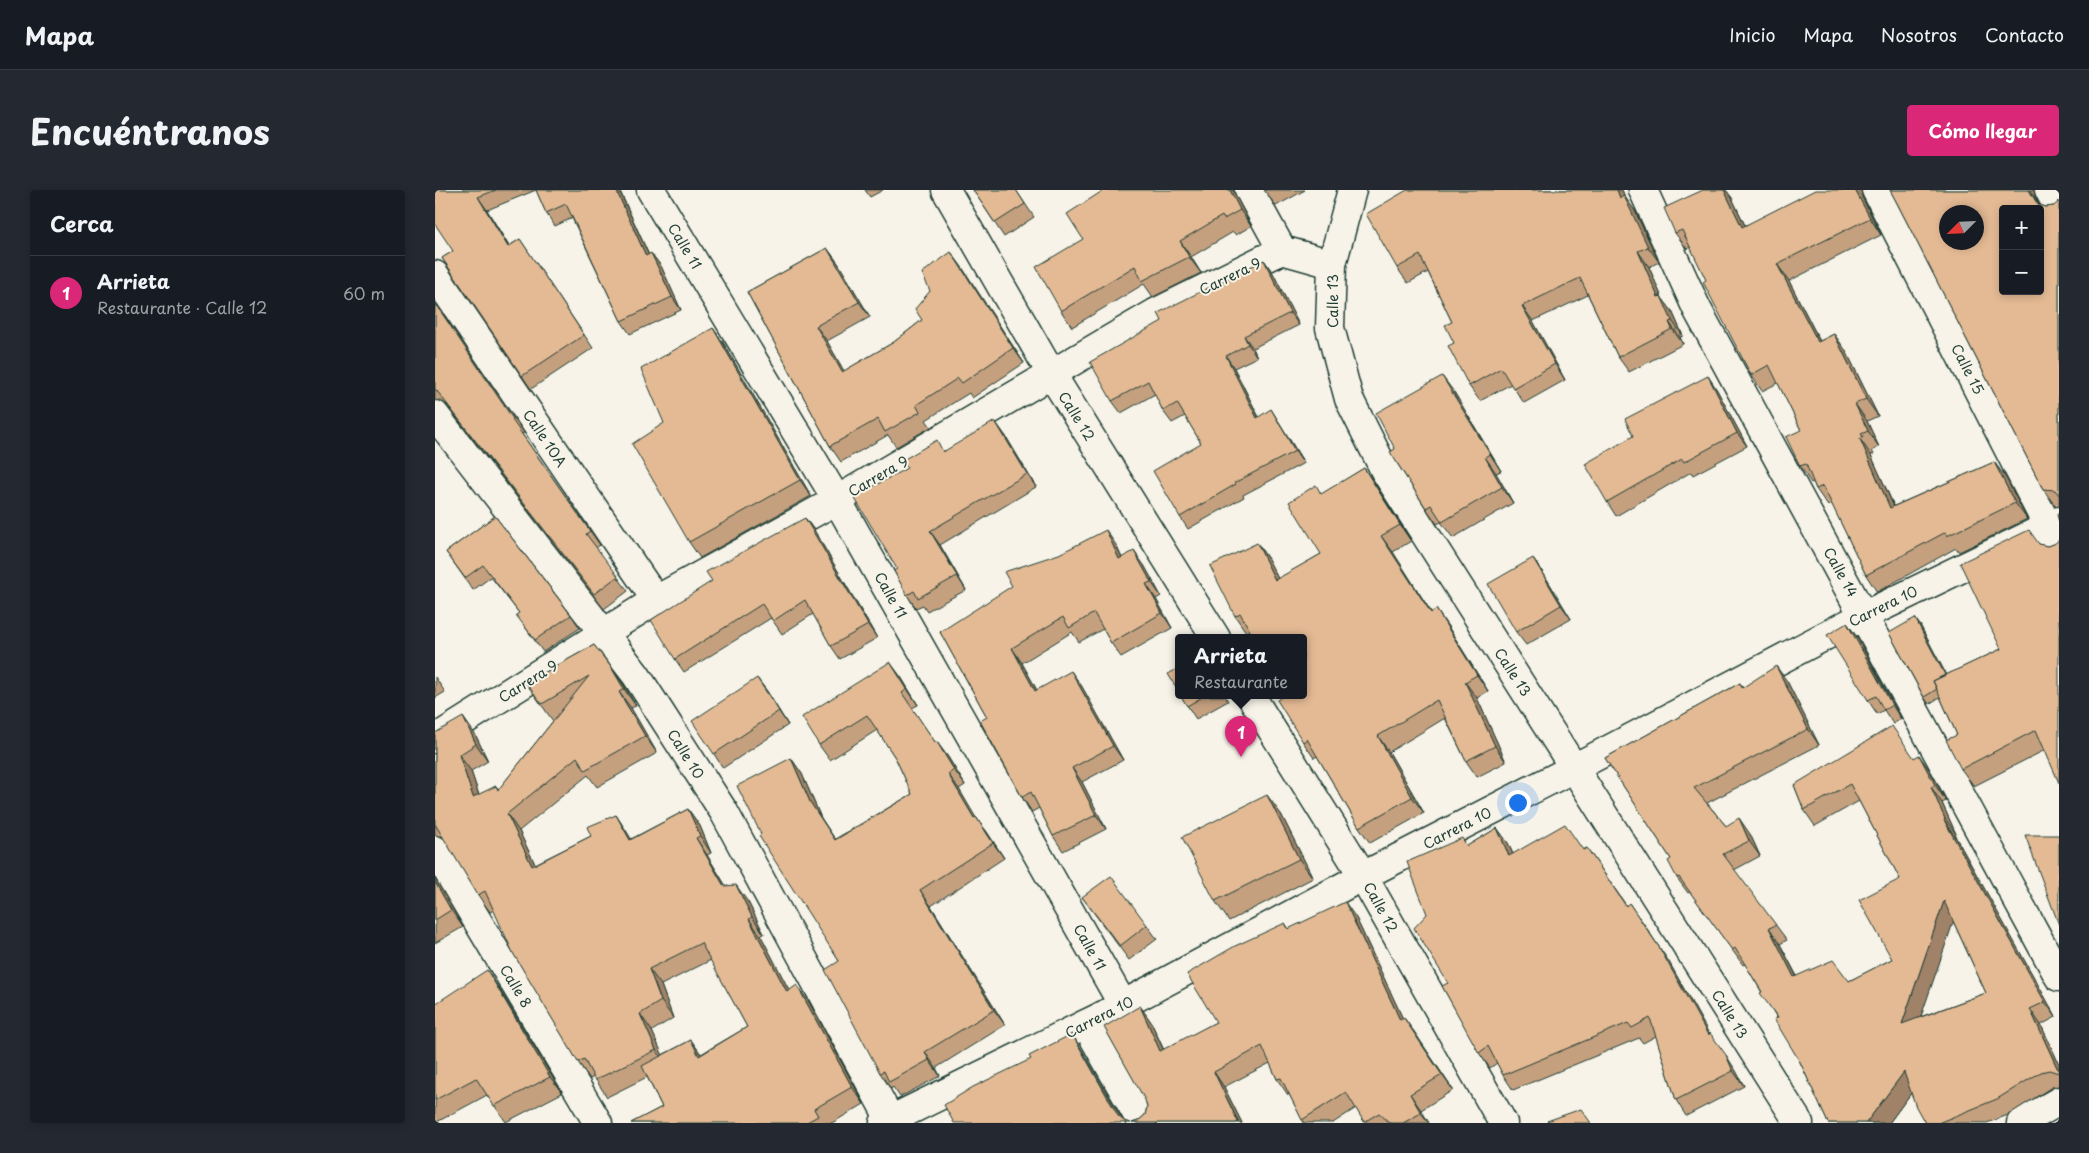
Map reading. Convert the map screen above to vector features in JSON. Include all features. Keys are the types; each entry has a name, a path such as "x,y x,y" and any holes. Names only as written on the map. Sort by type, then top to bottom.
{"street":[{"name":"Calle 11","path":"651,190 837,500 1123,1005"},
{"name":"Calle 12","path":"946,190 1052,375 1214,634"},
{"path":"1249,190 1283,250 1332,264"},
{"name":"Calle 14","path":"1643,190 1697,309 1865,615 2059,977"},
{"name":"Calle 15","path":"1876,190 2055,532"},
{"path":"2049,190 2059,209"},
{"name":"Calle 13","path":"1353,191 1332,264 1330,328 1349,399 1385,470 1799,1123"},
{"name":"Carrera 9","path":"435,740 656,600 837,500 1155,313 1283,250"},
{"name":"Calle 10A","path":"435,275 656,600"},
{"name":"Calle 10","path":"435,414 636,675 724,812 889,1122"},
{"name":"Carrera 10","path":"889,1122 1087,1024 1363,876 1575,768 1865,615 2055,532"},
{"name":"Calle 12","path":"1253,699 1363,876 1503,1123"},
{"name":"Calle 8","path":"435,850 598,1123"},
{"path":"1087,1024 1142,1123"},
{"path":"2021,1123 2059,1101"}],"building":[{"path":"435,190 496,190 478,197 508,247 520,239 584,335 522,376 442,258 453,251 435,224"},
{"path":"536,190 616,190 646,256 651,253 672,297 621,321 566,204 546,213"},
{"path":"973,190 1016,190 1025,204 995,223"},
{"path":"1104,190 1230,190 1240,210 1224,219 1222,216 1180,241 1189,257 1142,281 1135,266 1061,311 1036,267 1083,239 1067,214"},
{"path":"1407,190 1617,190 1620,198 1624,196 1648,247 1638,251 1658,297 1661,296 1672,321 1669,322 1672,329 1618,357 1580,278 1522,306 1555,364 1513,388 1501,368 1469,386 1448,346 1454,343 1445,325 1452,322 1420,255 1397,268 1366,214"},
{"path":"1703,190 1724,190 1742,227 1815,190 1855,190 1870,218 1777,264 1818,342 1834,334 1866,399 1855,404 1868,431 1861,434 1863,437 1860,439 1890,508 1994,462 2015,503 1947,536 1946,532 1866,575 1823,486 1816,489 1806,464 1800,466 1786,437 1801,430 1769,365 1751,375 1703,282 1706,280 1682,230 1675,233 1664,208"},
{"path":"1890,190 2029,190 2038,205 1999,205 1999,295 2044,295 2044,206 2054,206 2059,201 2059,495 2055,490 2043,489"},
{"path":"827,248 859,302 816,326 842,372 894,342 922,320 915,309 930,291 922,273 951,252 1013,348 962,383 958,378 916,405 920,412 885,432 878,419 830,446 747,292"},
{"path":"1264,260 1290,313 1244,336 1248,344 1226,356 1257,418 1271,409 1295,451 1234,483 1236,484 1180,517 1153,471 1201,443 1177,403 1163,411 1148,381 1112,401 1090,362 1162,321 1158,313"},
{"path":"435,303 512,420 590,531 586,534 618,576 594,594 435,389"},
{"path":"713,328 800,480 689,542 632,444 664,423 641,369"},
{"path":"1442,376 1490,454 1485,457 1502,487 1442,522 1431,505 1426,508 1390,452 1395,449 1376,413"},
{"path":"1708,376 1737,433 1684,462 1682,459 1607,502 1585,464 1633,436 1625,419"},
{"path":"995,421 1027,474 930,531 957,576 918,598 914,591 907,595 894,571 897,569 854,497 907,468 903,460 937,440 943,452"},
{"path":"1364,468 1400,525 1381,536 1431,613 1436,609 1477,675 1465,682 1495,746 1466,761 1437,700 1378,736 1412,797 1359,827 1307,739 1303,742 1277,700 1307,699 1307,634 1252,634 1240,613 1235,616 1210,566 1257,543 1275,580 1321,554 1289,502 1316,485 1321,494"},
{"path":"495,516 571,615 535,640 516,615 519,613 483,565 465,578 446,552"},
{"path":"805,518 868,625 831,646 805,600 773,621 762,604 675,659 651,620 712,581 706,572"},
{"path":"1106,530 1119,559 1134,551 1151,582 1146,584 1162,613 1111,643 1094,613 1069,628 1063,617 1012,648 1035,691 1071,671 1113,746 1072,768 1096,815 1053,836 1031,792 1022,797 980,721 987,717 940,632 1012,586 1004,572 1059,554"},
{"path":"2029,530 2039,544 2047,546 2059,540 2059,783 2036,730 1961,769 1946,740 1957,735 1933,681 2001,649 1960,563"},
{"path":"1533,558 1561,605 1516,632 1488,584"},
{"path":"1915,618 1945,675 1933,681 1937,689 1924,697 1889,633"},
{"path":"1847,623 1892,705 1884,710 1876,696 1868,700 1827,635"},
{"path":"594,645 611,667 624,689 619,692 645,736 585,770 577,757 507,814 532,866 591,836 587,827 616,815 630,840 688,809 700,836 696,838 724,886 736,885 752,917 749,919 787,992 797,985 852,1087 814,1109 818,1116 805,1123 631,1123 662,1107 642,1066 691,1040 699,1056 747,1027 701,943 649,969 661,1001 640,1014 656,1050 595,1080 584,1059 578,1062 513,953 485,891 478,895 435,824 435,733 463,717 476,744 459,755 473,797 496,786 498,790 589,676 542,704 526,683"},
{"path":"890,662 907,689 902,693 935,742 937,742 954,770 948,774 974,818 976,817 993,843 920,890 994,1010 925,1052 929,1060 889,1082 884,1071 880,1073 825,970 839,961 759,836 761,834 737,786 791,758 810,802 835,840 912,794 896,759 867,715 819,745 802,717"},
{"path":"1776,666 1808,729 1694,788 1726,826 1739,818 1749,841 1723,854 1776,925 1769,928 1794,977 1833,960 1849,981 1892,959 1859,900 1900,879 1850,784 1804,810 1794,785 1892,726 1914,758 1919,755 1935,785 1931,787 1944,820 2045,1002 2030,1009 2059,1073 2049,1070 2041,1072 1997,1099 1938,1123 1925,1123 1916,1107 1904,1072 1866,1123 1828,1123 1800,1062 1774,1019 1778,1018 1760,993 1762,992 1735,948 1732,950 1679,877 1677,878 1668,861 1671,859 1605,758 1740,683 1742,688","holes":["1944,901 1986,993 1902,1024"]},
{"path":"1175,670 1175,685 1168,674"},
{"path":"757,678 779,711 714,754 692,721"},
{"path":"1183,699 1199,699 1187,706"},
{"path":"1267,795 1299,859 1215,901 1182,837"},
{"path":"1565,824 1583,850 1587,848 1626,906 1629,903 1659,947 1708,1035 1710,1033 1726,1055 1733,1071 1676,1100 1650,1018 1632,1028 1628,1023 1503,1075 1488,1046 1479,1053 1442,986 1448,983 1414,928 1427,914 1407,862 1462,838 1467,846 1497,828 1509,856"},
{"path":"2025,835 2059,835 2059,925"},
{"path":"1111,876 1147,925 1120,946 1082,897"},
{"path":"435,882 451,910 435,920"},
{"path":"1345,902 1400,1020 1404,1018 1442,1075 1410,1094 1421,1113 1403,1123 1390,1123 1379,1113 1364,1122 1346,1092 1302,1120 1281,1078 1277,1079 1262,1046 1214,1072 1238,1122 1132,1123 1145,1115 1147,1107 1145,1100 1104,1027 1140,1006 1160,1051 1216,1022 1187,974 1235,946 1285,923 1288,929"},
{"path":"487,970 550,1077 494,1106 476,1078 435,1100 435,1004"},
{"path":"1072,1034 1118,1116 1124,1121 1131,1123 954,1123 944,1105 973,1087 1031,1059 1029,1056"},
{"path":"1581,1109 1591,1123 1548,1123 1547,1121"}],"place":[{"name":"Arrieta","path":"1241,757"}]}
